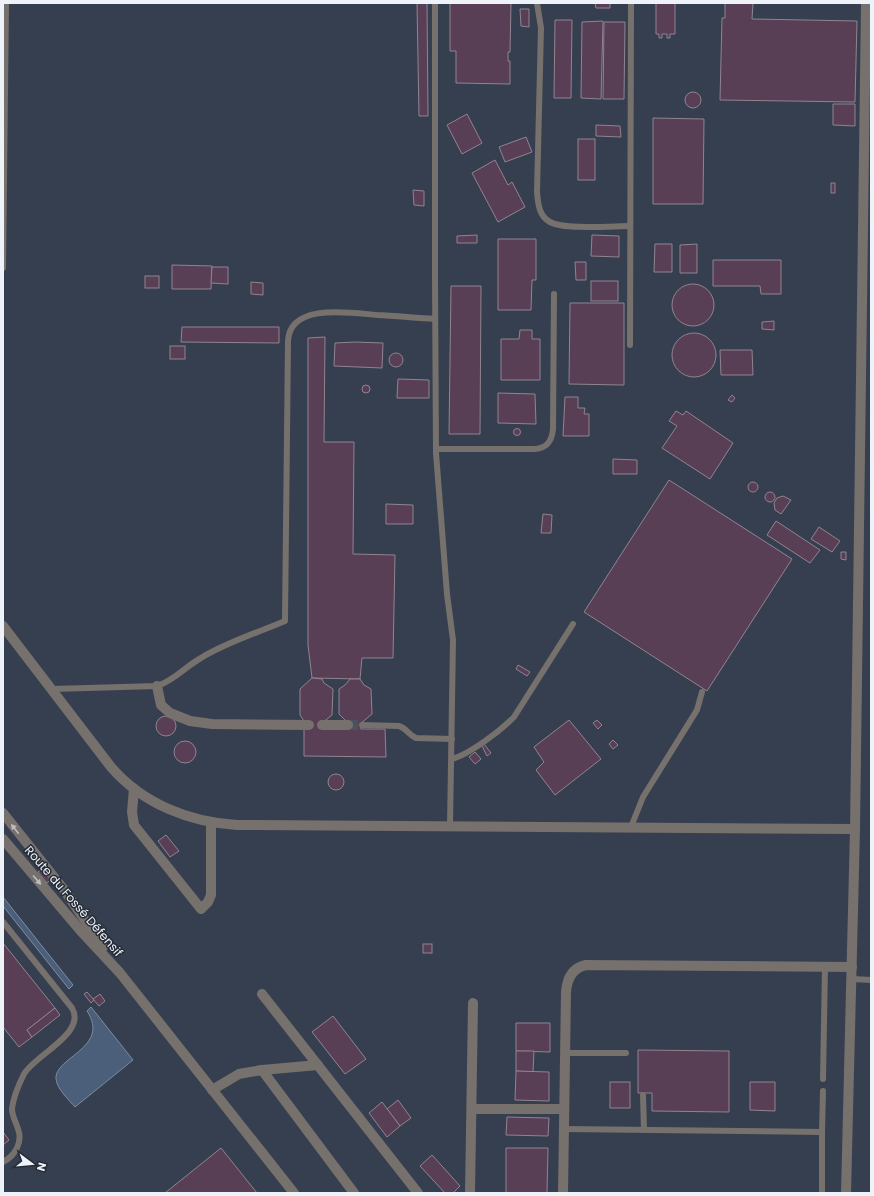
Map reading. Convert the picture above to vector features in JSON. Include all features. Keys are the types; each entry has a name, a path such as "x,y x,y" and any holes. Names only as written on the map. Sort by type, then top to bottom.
{"street":[{"path":"846,1193 855,829 866,3"},
{"path":"3,626 111,767 134,789 150,800 169,810 189,817 211,822 237,824 855,829"},
{"path":"157,686 161,705 170,713 190,720 212,724 309,725"},
{"path":"322,725 348,725"},
{"path":"134,789 132,812 134,825 201,909 208,902 211,895 211,822"},
{"name":"Route du Fossé Défensif","path":"3,813 65,891 120,973"},
{"name":"Route du Fossé Défensif","path":"3,839 80,930 120,973"},
{"path":"563,1193 566,987 572,972 581,966 600,965 852,967"},
{"path":"120,973 294,1193"},
{"path":"262,994 418,1193"},
{"path":"470,1193 473,1003"},
{"path":"212,1090 239,1074 262,1070 318,1065"},
{"path":"262,1070 354,1193"},
{"path":"472,1109 564,1109"}],"lane":[{"path":"3,268 6,3"},
{"path":"435,3 436,449 447,594 453,634 450,826"},
{"path":"537,3 541,28 537,192 541,214 549,222 560,226 630,226"},
{"path":"630,345 631,3"},
{"path":"436,449 535,449 548,443 551,439 553,429 554,294"},
{"path":"52,689 157,686 166,682 208,654 285,621 289,332 296,322 307,316 331,312 436,319"},
{"path":"452,759 464,755 506,725 514,717 573,624"},
{"path":"631,827 643,797 699,707 702,692"},
{"path":"362,725 399,726 405,728 416,738 452,739"},
{"path":"3,922 72,1008 75,1019 71,1030 29,1068 21,1080 12,1109 20,1134 19,1142 15,1152 3,1162"},
{"path":"823,1079 825,966"},
{"path":"852,979 871,980"},
{"path":"565,1053 626,1053"},
{"path":"822,1193 823,1091"},
{"path":"644,1096 644,1130"},
{"path":"564,1129 822,1132"}],"shaded area":[{"path":"3,3 871,3 871,1193 3,1193"},
{"path":"3,897 73,985 69,989 3,906"},
{"path":"91,1007 133,1060 75,1107 61,1090 56,1079 58,1071 63,1064 80,1051 92,1034 92,1024 87,1011"}],"building":[{"path":"417,3 427,3 428,116 419,116"},
{"path":"450,3 511,3 510,52 508,52 508,61 510,61 510,84 456,83 456,51 450,51"},
{"path":"595,3 610,3 610,8 596,8"},
{"path":"656,3 675,3 675,34 670,34 670,38 667,38 667,34 662,34 662,38 659,38 659,34 656,34"},
{"path":"725,3 753,3 752,19 857,21 855,102 720,100 722,18 725,18"},
{"path":"520,9 529,9 529,27 521,26"},
{"path":"555,20 572,20 571,98 554,98"},
{"path":"603,21 601,99 581,98 582,22"},
{"path":"604,22 625,22 624,99 603,99"},
{"path":"693,92 700,97 701,100 696,107 693,108 686,103 685,100 690,93"},
{"path":"833,104 855,104 855,126 833,125"},
{"path":"467,114 482,143 462,154 447,125"},
{"path":"653,118 704,119 703,204 653,204"},
{"path":"596,125 620,126 621,137 596,136"},
{"path":"526,137 532,152 505,162 499,147"},
{"path":"578,139 595,139 595,180 578,180"},
{"path":"495,160 508,185 512,182 525,207 498,222 472,173"},
{"path":"831,183 835,183 835,193 831,193"},
{"path":"413,190 424,191 424,206 414,205"},
{"path":"477,235 477,243 457,243 457,236"},
{"path":"592,235 619,236 619,257 591,256"},
{"path":"498,239 536,239 536,280 532,280 531,310 498,310"},
{"path":"655,244 672,244 672,272 654,272"},
{"path":"697,244 697,273 680,273 680,245"},
{"path":"713,260 781,260 781,294 761,294 760,286 713,286"},
{"path":"575,262 586,262 586,280 576,280"},
{"path":"172,265 212,266 211,289 172,289"},
{"path":"212,267 228,267 228,284 211,283"},
{"path":"145,276 159,276 159,288 145,288"},
{"path":"591,281 618,281 618,301 591,301"},
{"path":"251,282 263,283 263,295 251,294"},
{"path":"689,284 697,284 705,287 711,293 714,305 711,317 705,323 697,326 689,326 681,323 675,317 672,309 672,301 675,293 681,287"},
{"path":"451,286 481,286 480,434 449,434"},
{"path":"570,303 624,303 624,385 569,384"},
{"path":"774,321 774,330 762,329 762,322"},
{"path":"182,327 279,327 279,343 181,342"},
{"path":"520,330 532,330 532,339 540,339 540,380 501,380 501,339 519,339"},
{"path":"694,333 706,337 712,343 716,355 712,367 706,373 694,377 682,373 676,367 672,355 676,343 682,337"},
{"path":"325,337 324,442 354,442 353,554 395,555 393,658 362,658 360,679 312,678 308,645 308,338"},
{"path":"335,343 383,343 382,368 334,366"},
{"path":"170,346 185,346 185,359 170,359"},
{"path":"720,350 752,350 753,375 721,375"},
{"path":"396,353 401,355 403,360 401,365 396,367 391,365 389,360 391,355"},
{"path":"398,379 429,380 429,398 397,398"},
{"path":"364,385 368,385 370,389 368,393 364,393 362,391 362,387"},
{"path":"498,393 535,394 536,424 498,423"},
{"path":"732,395 735,398 732,402 728,400"},
{"path":"565,397 578,397 578,408 585,408 584,414 589,414 589,436 563,436"},
{"path":"676,411 683,415 686,411 733,443 710,479 662,448 677,426 669,421"},
{"path":"517,429 520,432 517,435 514,432"},
{"path":"613,459 637,460 637,474 613,474"},
{"path":"669,480 792,559 707,691 584,612"},
{"path":"751,482 755,482 757,483 757,491 751,492 748,489 748,485"},
{"path":"768,492 772,492 774,493 774,501 768,502 765,499 765,495"},
{"path":"783,496 791,500 781,514 775,510 774,503 777,498"},
{"path":"386,504 413,505 413,524 386,524"},
{"path":"543,514 552,515 551,533 541,533"},
{"path":"776,521 820,550 810,563 767,535"},
{"path":"819,527 840,541 832,552 811,539"},
{"path":"841,552 846,552 846,560 841,559"},
{"path":"518,665 530,672 527,676 516,669"},
{"path":"312,678 322,679 324,683 333,689 332,715 321,724 349,724 339,714 339,689 350,679 360,679 364,685 371,689 372,714 360,724 361,729 385,729 386,757 304,756 304,721 300,715 300,689"},
{"path":"166,716 173,719 176,726 173,733 166,736 159,733 156,726 159,719"},
{"path":"569,720 601,759 555,795 536,770 544,762 534,747"},
{"path":"597,720 602,725 598,729 593,723"},
{"path":"613,740 618,745 613,749 609,744"},
{"path":"185,741 193,744 196,752 193,760 185,763 177,760 174,752 177,744"},
{"path":"484,744 491,753 487,756 482,746"},
{"path":"475,752 481,759 475,764 469,757"},
{"path":"336,774 343,779 344,782 339,789 336,790 329,785 328,782 333,775"},
{"path":"166,835 179,851 170,857 158,841"},
{"path":"42,869 51,880 47,883 38,872"},
{"path":"3,943 55,1008 27,1030 32,1037 19,1047 3,1027"},
{"path":"423,944 432,944 432,953 423,953"},
{"path":"87,992 94,1000 91,1003 84,994"},
{"path":"100,994 105,1001 99,1006 93,999"},
{"path":"55,1008 60,1015 32,1037 27,1030"},
{"path":"333,1016 366,1059 345,1074 312,1032"},
{"path":"516,1023 550,1023 550,1052 516,1051"},
{"path":"638,1050 729,1051 729,1112 652,1111 652,1093 638,1093"},
{"path":"516,1051 534,1051 533,1072 516,1071"},
{"path":"516,1071 549,1072 549,1101 515,1100"},
{"path":"610,1082 630,1082 630,1108 610,1108"},
{"path":"750,1082 775,1082 775,1111 750,1110"},
{"path":"398,1100 411,1118 400,1126 387,1109"},
{"path":"382,1102 400,1126 387,1137 369,1113"},
{"path":"507,1117 549,1118 548,1136 506,1135"},
{"path":"3,1132 9,1140 3,1145"},
{"path":"221,1148 257,1193 165,1193"},
{"path":"506,1148 548,1148 547,1193 506,1193"},
{"path":"432,1155 460,1186 453,1193 445,1193 420,1166"}],"tunnel":[{"path":"348,725 362,725"}]}
